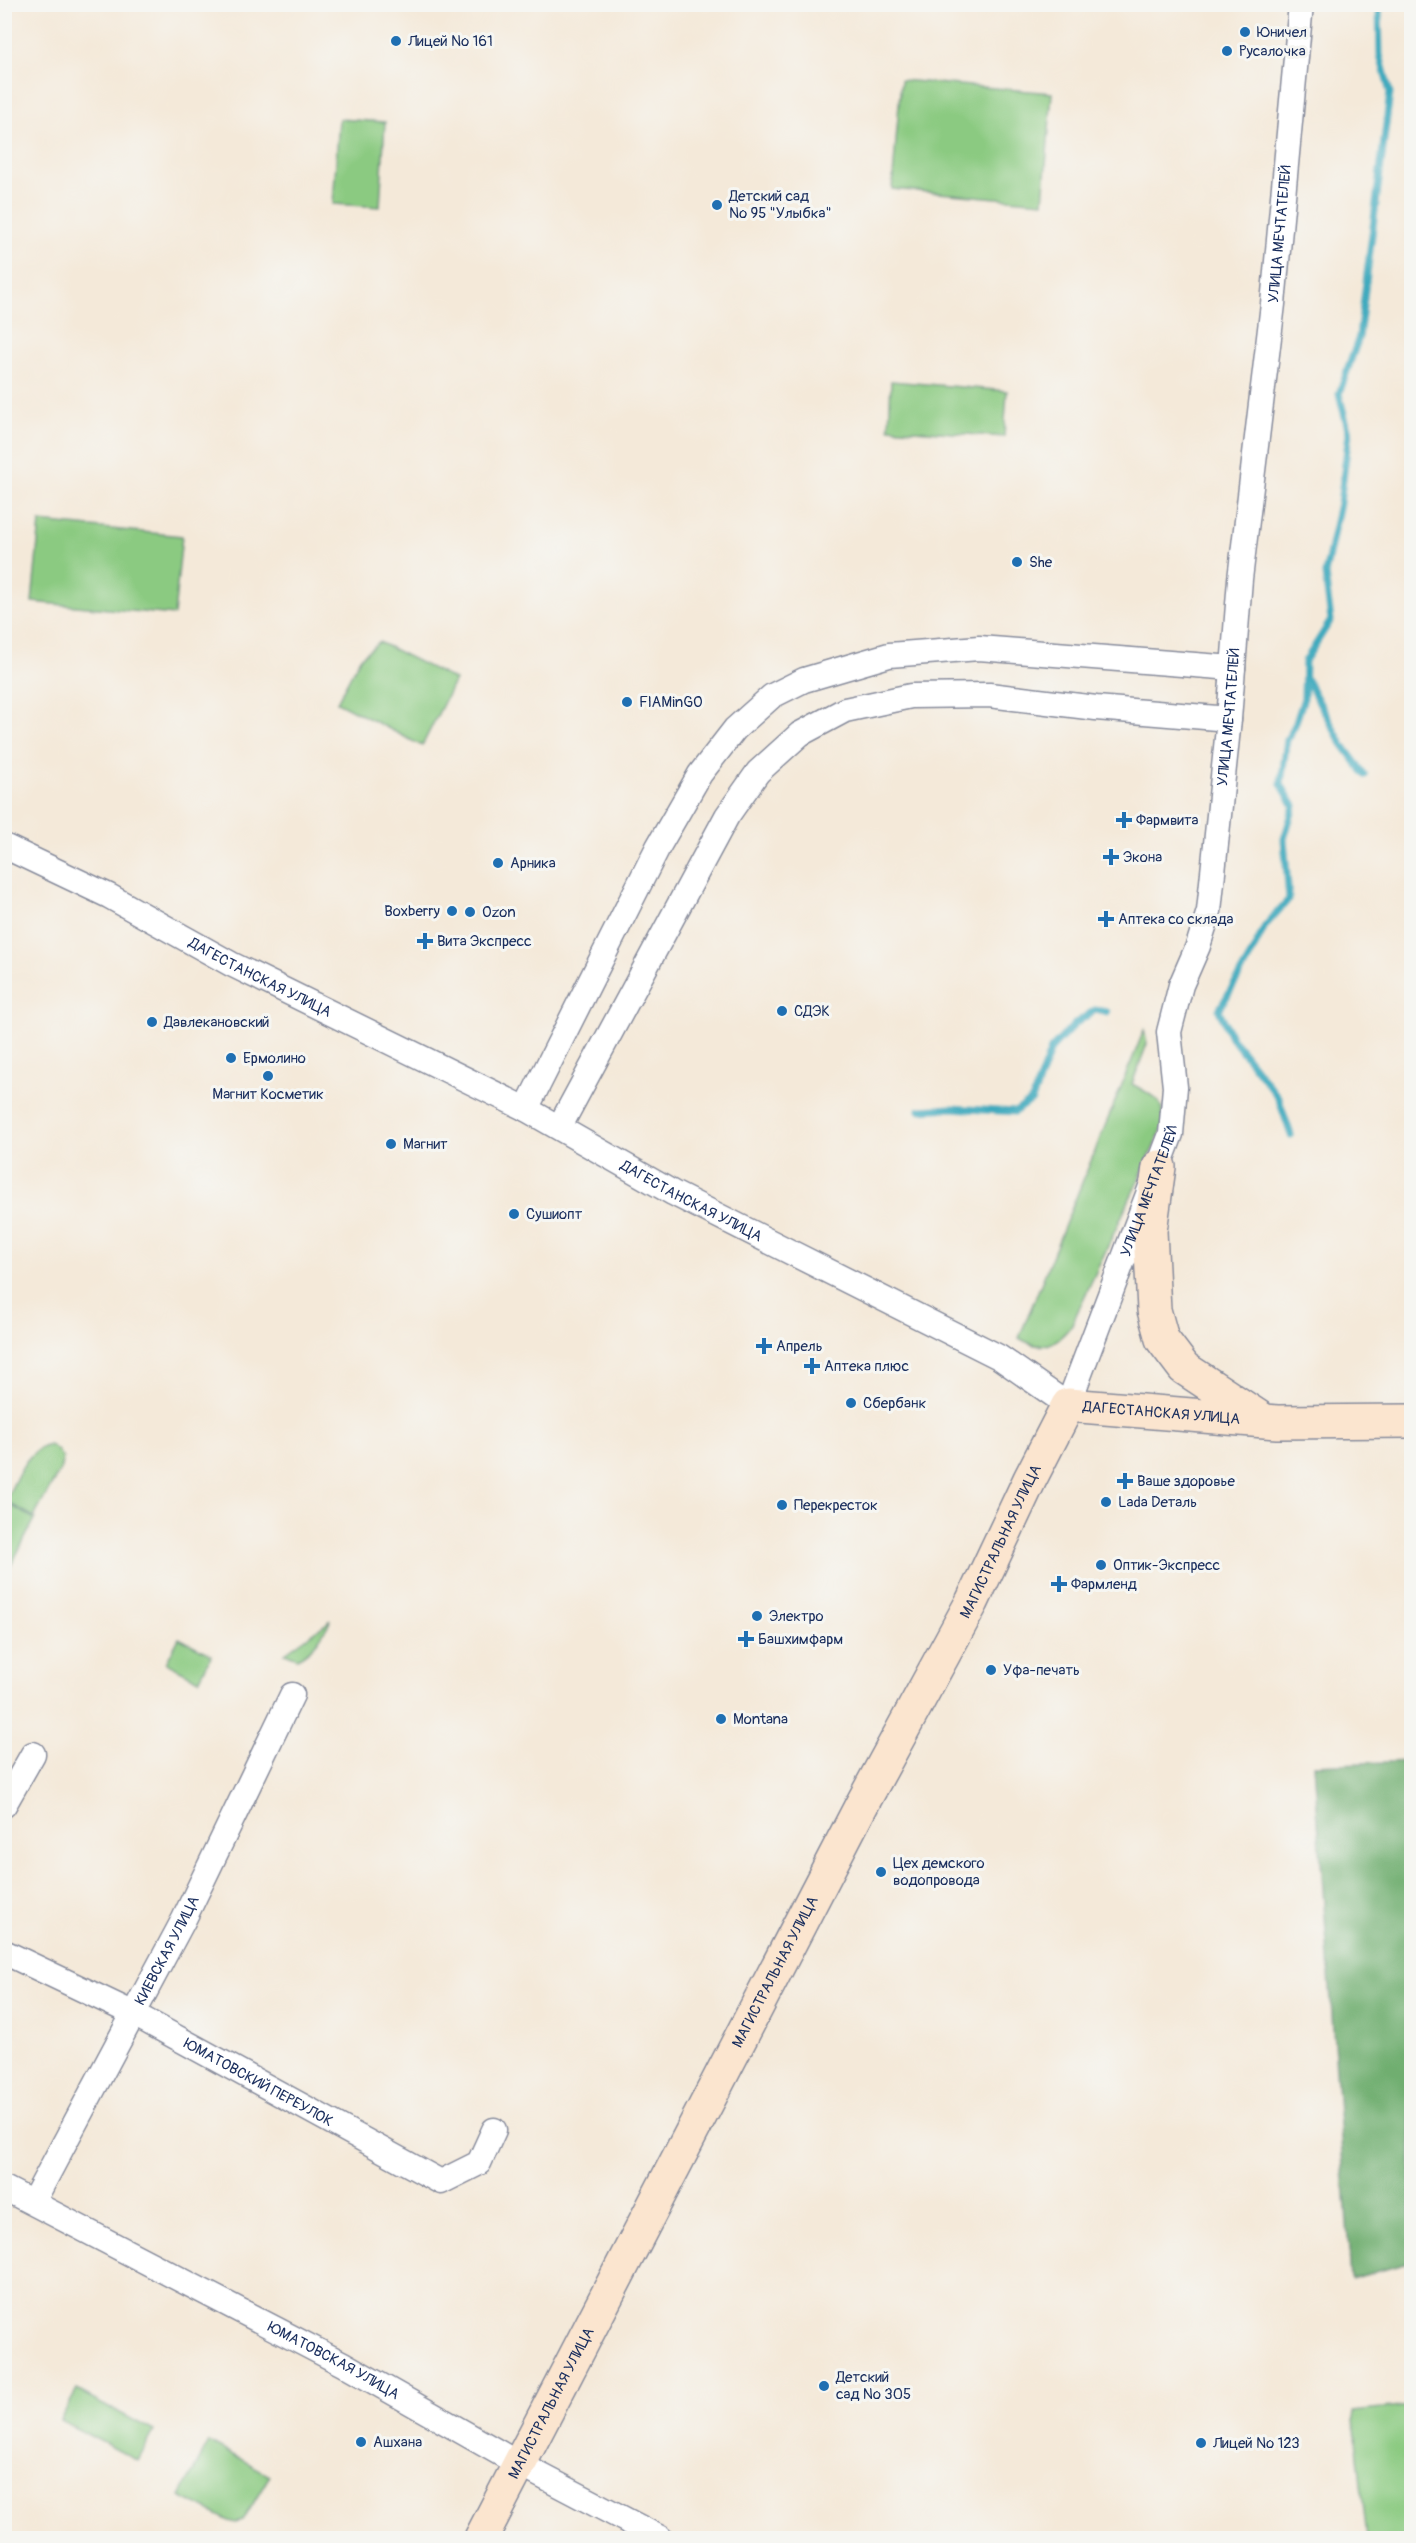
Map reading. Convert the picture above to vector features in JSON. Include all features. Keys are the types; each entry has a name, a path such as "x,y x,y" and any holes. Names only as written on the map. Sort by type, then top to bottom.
{"street":[{"name":"УЛИЦА МЕЧТАТЕЛЕЙ","path":"1068,1405 1171,1134 1176,1087 1169,1032 1181,985 1198,946 1209,911 1229,719 1240,579 1273,304 1301,4"},
{"path":"526,1109 658,847 700,774 735,729 772,696 804,680 889,655 980,648 1233,669"},
{"path":"560,1126 727,816 758,772 800,734 845,710 910,696 989,694 1096,708 1229,719"},
{"name":"ДАГЕСТАНСКАЯ УЛИЦА","path":"4,846 109,896 231,964 560,1126 673,1193 999,1358 1068,1405 1301,1423 1412,1421"},
{"path":"1159,1167 1150,1232 1154,1310 1162,1339 1184,1368 1264,1421"},
{"name":"МАГИСТРАЛЬНАЯ УЛИЦА","path":"481,2538 861,1806 972,1602 1068,1405"},
{"name":"КИЕВСКАЯ УЛИЦА","path":"33,2202 183,1921 292,1695"},
{"path":"4,1805 33,1754"},
{"name":"ЮМАТОВСКИЙ ПЕРЕУЛОК","path":"4,1952 132,2013 441,2182 479,2163 494,2130"},
{"name":"ЮМАТОВСКАЯ УЛИЦА","path":"4,2188 343,2364 519,2464 660,2538"}],"green space":[{"path":"901,80 1052,93 1043,202 892,189"},
{"path":"339,119 385,122 380,207 333,204"},
{"path":"891,381 1007,391 1004,437 889,428"},
{"path":"40,522 182,536 174,615 32,602"},
{"path":"379,642 455,680 422,746 337,702 360,658"},
{"path":"1144,1030 1147,1044 1132,1084 1157,1100 1163,1111 1163,1127 1071,1326 1054,1342 1048,1345 1035,1345 1019,1338"},
{"path":"50,1445 63,1458 61,1468 34,1517 5,1501 28,1459 41,1448"},
{"path":"5,1502 35,1519 5,1577"},
{"path":"331,1620 317,1642 303,1655 297,1658 285,1653"},
{"path":"179,1638 212,1655 199,1680 166,1663"},
{"path":"1411,1761 1411,2262 1351,2279 1314,1765"},
{"path":"77,2390 154,2431 138,2461 60,2420"},
{"path":"1411,2405 1411,2538 1367,2538 1353,2411"},
{"path":"209,2442 270,2475 243,2521 236,2523 229,2521 180,2496"}],"waterway":[{"path":"1291,1135 1278,1097 1231,1037 1219,1010 1265,926 1289,899 1284,839 1294,806 1281,784 1287,740 1304,698 1305,661 1331,620 1325,574 1340,503 1349,433 1339,394 1359,337 1390,93 1380,55 1379,4"},
{"path":"1307,680 1342,744 1365,775"},
{"path":"920,1110 951,1108 1015,1112 1032,1100 1051,1049 1076,1023 1095,1010 1107,1012"}],"place":[{"name":"Юничел","path":"1245,32"},
{"name":"Лицей № 161","path":"396,41"},
{"name":"Русалочка","path":"1227,51"},
{"name":"Детский сад № 95 \"Улыбка\"","path":"717,205"},
{"name":"She","path":"1017,562"},
{"name":"FlAMinGO","path":"627,702"},
{"name":"Фармвита","path":"1124,820"},
{"name":"Экона","path":"1111,857"},
{"name":"Арника","path":"498,863"},
{"name":"Boxberry","path":"452,911"},
{"name":"Ozon","path":"470,912"},
{"name":"Аптека со склада","path":"1106,919"},
{"name":"Вита Экспресс","path":"425,941"},
{"name":"СДЭК","path":"782,1011"},
{"name":"Давлекановский","path":"152,1022"},
{"name":"Ермолино","path":"231,1058"},
{"name":"Магнит Косметик","path":"268,1076"},
{"name":"Магнит","path":"391,1144"},
{"name":"Сушиопт","path":"514,1214"},
{"name":"Апрель","path":"764,1346"},
{"name":"Аптека плюс","path":"812,1366"},
{"name":"Сбербанк","path":"851,1403"},
{"name":"Ваше здоровье","path":"1125,1481"},
{"name":"Lada Dеталь","path":"1106,1502"},
{"name":"Перекресток","path":"782,1505"},
{"name":"Оптик-Экспресс","path":"1101,1565"},
{"name":"Фармленд","path":"1059,1584"},
{"name":"Электро","path":"757,1616"},
{"name":"Башхимфарм","path":"746,1639"},
{"name":"Уфа-печать","path":"991,1670"},
{"name":"Montana","path":"721,1719"},
{"name":"Цех демского водопровода","path":"881,1872"},
{"name":"Детский сад № 305","path":"824,2386"},
{"name":"Ашхана","path":"361,2442"},
{"name":"Лицей № 123","path":"1201,2443"}]}
